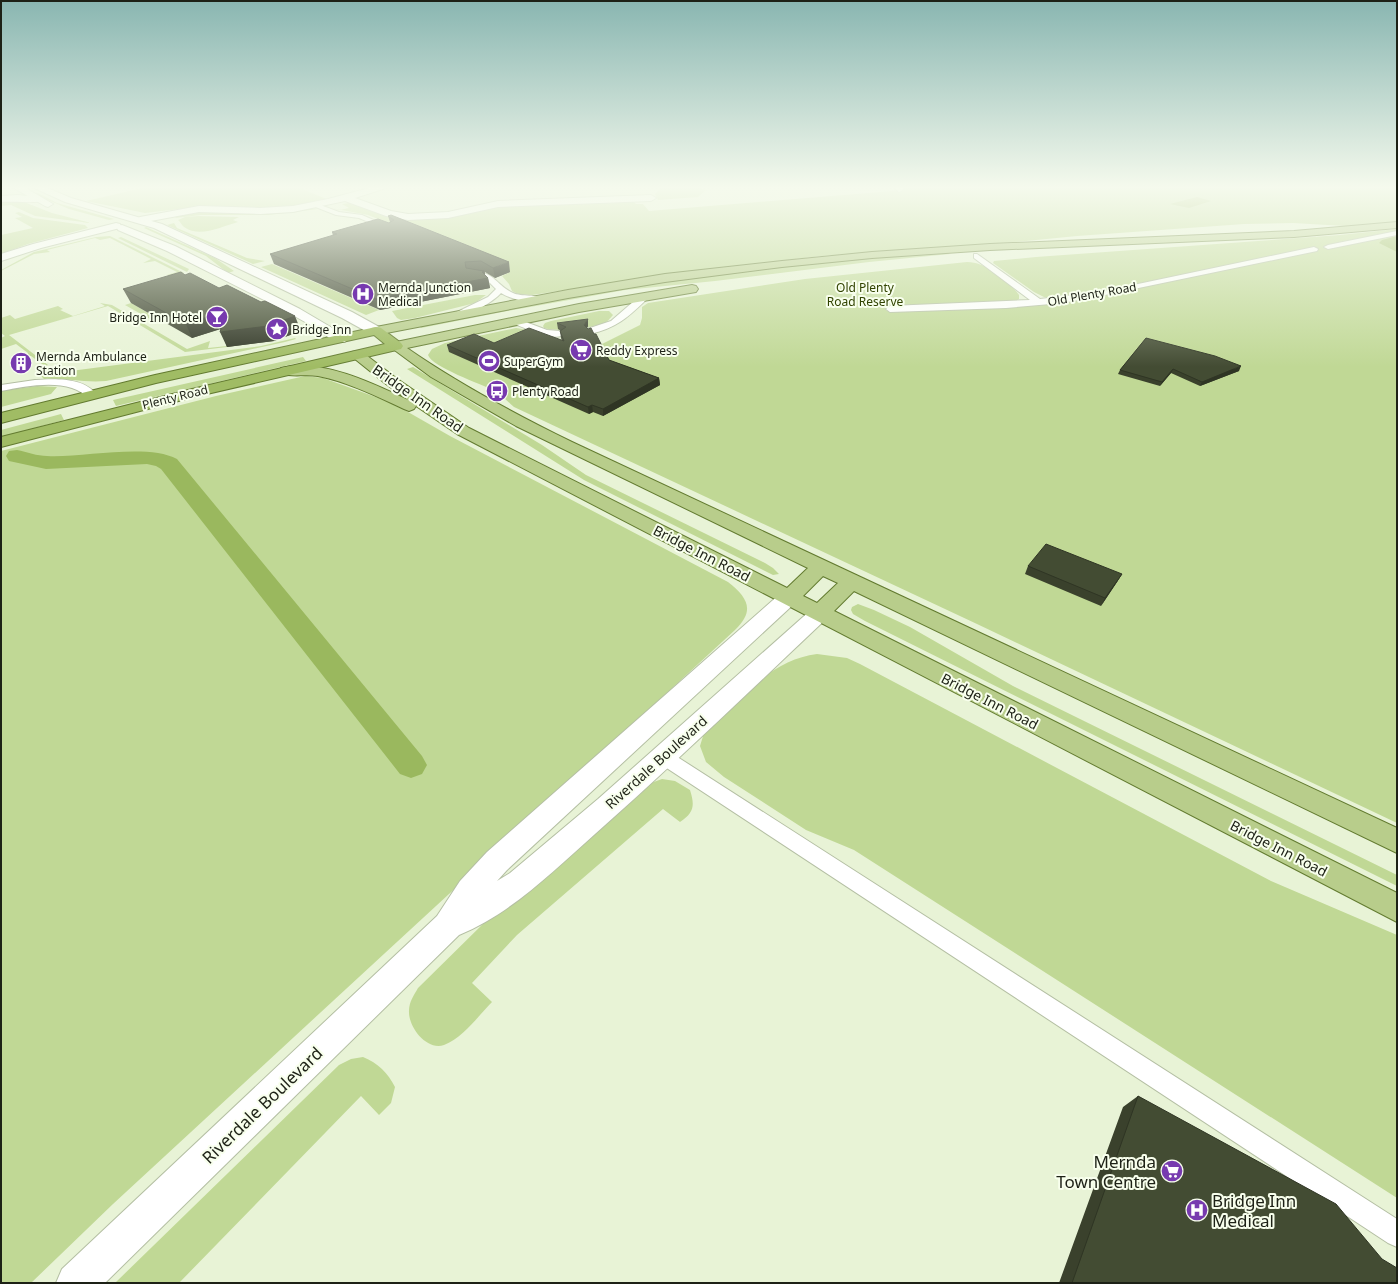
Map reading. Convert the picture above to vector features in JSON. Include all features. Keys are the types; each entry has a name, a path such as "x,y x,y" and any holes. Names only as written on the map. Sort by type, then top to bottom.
{"highway":[{"name":"Plenty Road","path":"1,418 91,394 376,332"},
{"name":"Bridge Inn Road","path":"376,332 396,346"},
{"name":"Bridge Inn Road","path":"340,339 357,355"},
{"name":"Plenty Road","path":"1,442 83,420 286,370 396,346"},
{"path":"83,420 93,404 91,394"}],"main road":[{"name":"Plenty Road","path":"376,332 539,298 665,278 766,265 860,256 992,247"},
{"name":"Plenty Road","path":"806,273 977,256 1102,247"},
{"name":"Plenty Road","path":"396,346 515,321 644,297 704,288"},
{"name":"Bridge Inn Road","path":"396,346 432,371 526,425 1397,841"},
{"name":"Bridge Inn Road","path":"357,355 390,381 463,431 1397,908"},
{"path":"286,370 310,370 340,378 387,396 463,431"},
{"name":"Riverdale Boulevard","path":"788,598 821,567"},
{"name":"Riverdale Boulevard","path":"819,614 852,581"}],"street":[{"path":"1,258 34,247"},
{"name":"Bridge Inn Road","path":"165,247 218,272 314,322 340,339"},
{"name":"Bridge Inn Road","path":"204,247 347,315 376,332"},
{"name":"Riverdale Boulevard","path":"76,1283 448,926 474,886 497,861 788,598"},
{"name":"Riverdale Boulevard","path":"448,926 487,905 520,882 592,820 819,614"},
{"path":"633,738 662,756"}],"lane":[{"name":"Old Plenty Road","path":"890,309 1039,303 1100,294 1314,250"},
{"path":"977,256 1039,303"},
{"path":"471,275 490,277 511,295 522,299 539,298"},
{"path":"460,314 491,299 501,288"},
{"path":"590,331 615,324 644,297"},
{"path":"515,321 546,333 560,334"},
{"path":"1,388 54,382 79,387 87,390 91,394"},
{"path":"662,756 1397,1234"}],"green space":[{"path":"1,247 20,247 1,254"},
{"path":"59,247 47,250 50,252 34,254 1,271 1,270 34,252"},
{"path":"127,247 132,247 184,273 169,276 167,275 177,272 155,261 143,263 151,259"},
{"path":"136,247 142,247 189,269 187,272"},
{"path":"186,247 190,247 215,258 234,271 228,273 206,256"},
{"path":"215,247 221,247 247,258 265,261 253,264"},
{"path":"448,247 954,247 822,256 690,271 532,295 518,294 512,291 509,284 502,276 510,272"},
{"name":"Old Plenty Road Reserve","path":"1175,247 1397,247 1397,823 514,407 495,391 447,370 431,360 428,355 432,349 445,343 516,328 528,330 582,354 640,325 642,318 642,307 648,303 805,279 967,262 981,265 993,272 1016,291 1019,295 1019,299 1015,301 885,307 887,311 1016,307 1087,299 1316,251 1216,268 1080,295 1051,298 1044,297 1034,292 993,263 994,261"},
{"path":"950,254 625,290 421,328 419,326 565,298 690,278 800,265"},
{"path":"272,264 379,310 366,315 261,267"},
{"path":"475,295 486,295 475,303 415,318 401,320 397,318 392,311"},
{"path":"100,303 112,305 187,349 210,341 208,348 227,347 185,352 108,306 9,335 48,365 45,366 31,356 28,356 28,353 16,344 1,349 1,338 5,336 1,333 1,318 10,315 15,319 58,306 63,309 60,310 73,316 105,306"},
{"path":"131,303 162,321 176,317 157,323 125,305"},
{"path":"599,311 609,311 613,315 608,321 599,325 583,328 556,330 544,328 543,326 545,323 551,321"},
{"path":"296,339 285,342 106,381 44,379 40,375 261,346"},
{"path":"303,357 306,361 116,406 113,400"},
{"path":"413,367 542,445 586,475 765,563 779,574 773,575 584,480 407,369"},
{"path":"305,376 323,378 384,400 401,408 450,436 728,582 744,599 747,610 745,616 742,623 735,630 113,1204 31,1283 1,1283 1,451 216,396"},
{"path":"37,386 57,387 51,394 1,407 1,391"},
{"path":"61,414 64,420 1,437 1,430"},
{"path":"858,604 910,627 1013,686 1397,875 1397,886 865,621 853,614 851,610 852,607"},
{"path":"817,654 847,658 860,664 1271,881 1397,935 1397,1198 854,850 806,830 724,777 706,762 700,746 704,733 742,696 769,673 800,658"},
{"path":"662,779 675,781 690,790 693,805 691,812 685,819 680,822 663,809 517,935 472,983 492,1002 458,1037 444,1045 437,1046 425,1041 419,1036 409,1017 409,1008 413,996 418,988 488,919 651,783"},
{"path":"363,1057 382,1069 395,1087 391,1103 379,1115 361,1096 179,1283 115,1283 339,1065 351,1059"}],"shaded area":[{"path":"1387,247 1397,247 1397,252"}],"building":[{"path":"294,247 471,247 509,262 493,268 481,261 465,262 466,268 484,271 482,272 488,278 376,299 270,254"},
{"path":"181,272 185,275 190,273 219,288 227,285 261,302 265,301 295,316 268,326 220,332 226,311 186,324 123,289"},
{"path":"588,319 584,325 588,329 591,328 594,334 596,334 609,360 659,378 603,409 592,405 588,407 447,345 474,334 494,343 529,328 564,341 560,331 566,327 557,323"},
{"path":"1146,338 1215,356 1241,366 1202,382 1173,369 1162,382 1120,370"},
{"path":"1046,544 1122,574 1105,598 1028,566"},
{"name":"Mernda Town Centre","path":"1138,1096 1336,1204 1382,1259 1397,1268 1397,1283 1072,1283"}],"waterway":[{"path":"17,456 46,463 147,458 162,460 169,464 411,765"}],"place":[{"name":"Mernda Junction Medical","path":"363,294"},
{"name":"Bridge Inn Hotel","path":"217,317"},
{"name":"Bridge Inn","path":"277,329"},
{"name":"Reddy Express","path":"581,350"},
{"name":"SuperGym","path":"489,361"},
{"name":"Mernda Ambulance Station","path":"21,363"},
{"name":"Plenty Road","path":"497,391"},
{"name":"Mernda Town Centre","path":"1172,1171"},
{"name":"Bridge Inn Medical","path":"1197,1210"}]}
